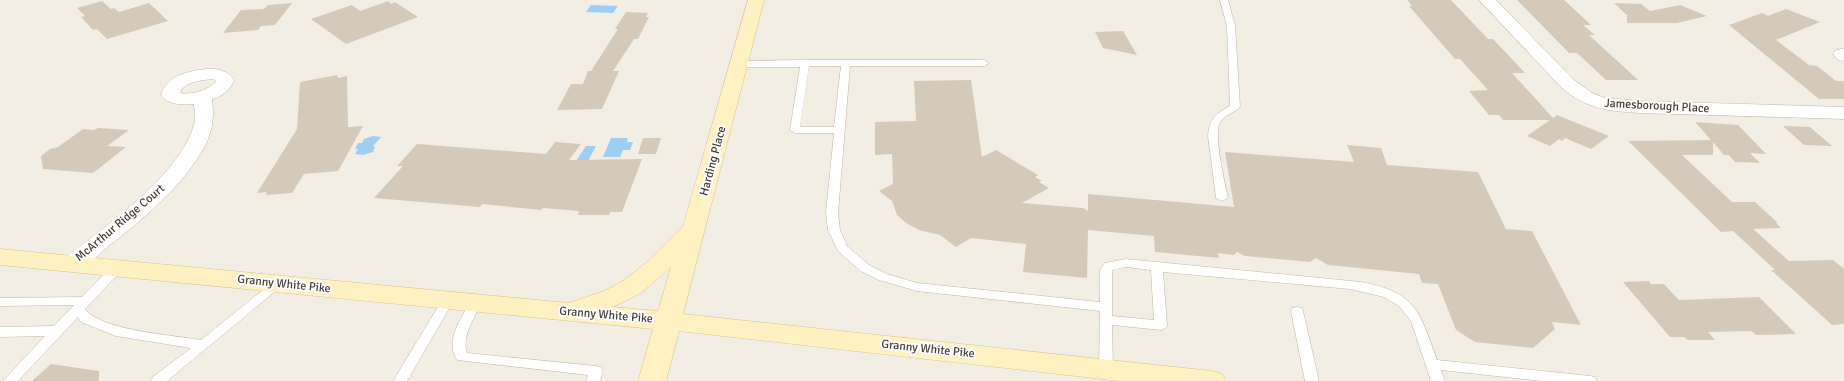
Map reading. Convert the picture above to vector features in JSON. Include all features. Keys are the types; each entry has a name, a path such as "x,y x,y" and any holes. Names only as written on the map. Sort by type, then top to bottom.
{"main road":[{"name":"Harding Place","path":"652,381 667,321 756,0"},
{"path":"569,311 609,299 632,287 660,264 694,228"},
{"name":"Granny White Pike","path":"0,257 667,321 1212,381"}],"street":[{"name":"Jamesborough Place","path":"1487,0 1568,84 1593,102 1640,107 1844,113"},
{"name":"McArthur Ridge Court","path":"71,264 145,204 175,174 187,159 201,131 206,106 203,96"}],"lane":[{"path":"1222,198 1213,134 1215,122 1221,115 1235,107 1231,26 1224,0"},
{"path":"805,63 795,130 839,130"},
{"path":"846,63 832,213 834,230 842,248 865,268 883,277 916,287 1106,314 1162,325 1157,267"},
{"path":"739,64 984,63"},
{"path":"1106,369 1106,275 1109,266 1126,263 1350,285 1383,291 1398,298 1412,312 1417,320 1438,381"},
{"path":"10,381 83,306 117,268"},
{"path":"158,381 278,284"},
{"path":"400,381 448,300"},
{"path":"0,302 83,306"},
{"path":"475,302 460,335 458,346 462,357 596,372 593,381"},
{"path":"83,306 86,319 116,330 204,345"},
{"path":"1297,311 1312,381"},
{"path":"0,332 58,331"},
{"path":"1432,364 1590,381"}],"water":[{"path":"591,5 618,6 613,13 586,12"},
{"path":"373,136 381,137 373,146 375,147 373,152 363,155 355,154 358,149 355,149 358,143 362,143 364,139"},
{"path":"611,138 628,138 627,142 633,142 630,150 623,150 620,157 603,157"},
{"path":"586,146 596,146 588,161 576,161"}],"building":[{"path":"1407,0 1451,0 1488,39 1493,39 1525,73 1512,73 1553,118 1557,115 1609,136 1591,149 1565,138 1562,141 1559,139 1550,146 1527,136 1550,120 1503,120 1499,115 1489,115 1469,91 1488,90 1460,59 1455,59 1409,6 1412,6"},
{"path":"1517,0 1564,0 1591,25 1583,25 1595,35 1589,35 1638,80 1606,80 1577,53 1569,53"},
{"path":"102,1 111,9 114,8 119,12 149,3 168,21 107,39 97,29 93,30 81,17 85,16 77,8"},
{"path":"388,1 391,4 395,2 418,17 346,44 311,19 352,5 360,11"},
{"path":"292,3 275,25 261,26 258,30 223,33 241,10 264,9 268,5"},
{"path":"1614,3 1641,4 1650,11 1680,5 1707,16 1677,23 1627,23 1628,16"},
{"path":"1786,9 1820,22 1776,40 1809,65 1817,66 1836,81 1844,81 1844,99 1819,99 1729,25 1762,13 1768,16"},
{"path":"626,12 648,13 646,17 649,17 638,39 634,39 613,71 619,71 602,109 557,110 571,84 583,84 588,71 591,71 618,29 615,29"},
{"path":"1123,31 1137,55 1103,48 1095,32"},
{"path":"337,75 338,78 347,76 348,127 363,126 338,171 304,174 292,193 266,195 267,192 257,193 297,129 300,82"},
{"path":"971,80 982,157 996,150 1038,175 1035,177 1042,181 1039,182 1049,188 1022,203 1083,208 1088,211 1088,194 1234,207 1225,152 1354,162 1347,145 1381,148 1387,165 1478,172 1506,229 1532,231 1581,325 1552,322 1555,329 1533,348 1475,342 1456,330 1438,284 1422,283 1419,274 1328,265 1316,258 1310,262 1245,256 1237,252 1234,255 1218,253 1219,258 1155,252 1154,236 1088,230 1087,278 1023,272 1026,244 971,238 956,247 940,235 919,230 906,223 897,215 892,201 879,191 893,184 892,154 875,155 875,122 916,121 914,81"},
{"path":"1695,122 1738,125 1766,154 1750,153 1760,163 1735,162 1729,155 1724,155 1713,142 1713,155 1682,155 1732,202 1755,202 1778,223 1776,223 1781,228 1753,229 1789,261 1833,260 1844,269 1844,324 1832,325 1771,270 1775,270 1733,231 1721,232 1628,141 1711,140"},
{"path":"1783,126 1810,127 1832,146 1804,145"},
{"path":"98,128 129,130 107,146 126,147 93,173 43,169 41,156 50,149 58,147 83,129 94,130"},
{"path":"643,138 661,138 656,154 638,154"},
{"path":"555,142 581,144 569,160 642,159 622,212 610,212 609,215 578,215 579,211 543,208 541,210 482,204 480,207 374,198 403,166 397,166 417,144 546,154"},
{"path":"1649,281 1651,284 1664,284 1679,300 1759,297 1796,334 1756,335 1751,331 1708,332 1715,340 1688,340 1684,337 1670,337 1623,282"},
{"path":"51,364 99,371 99,381 32,381"}]}
